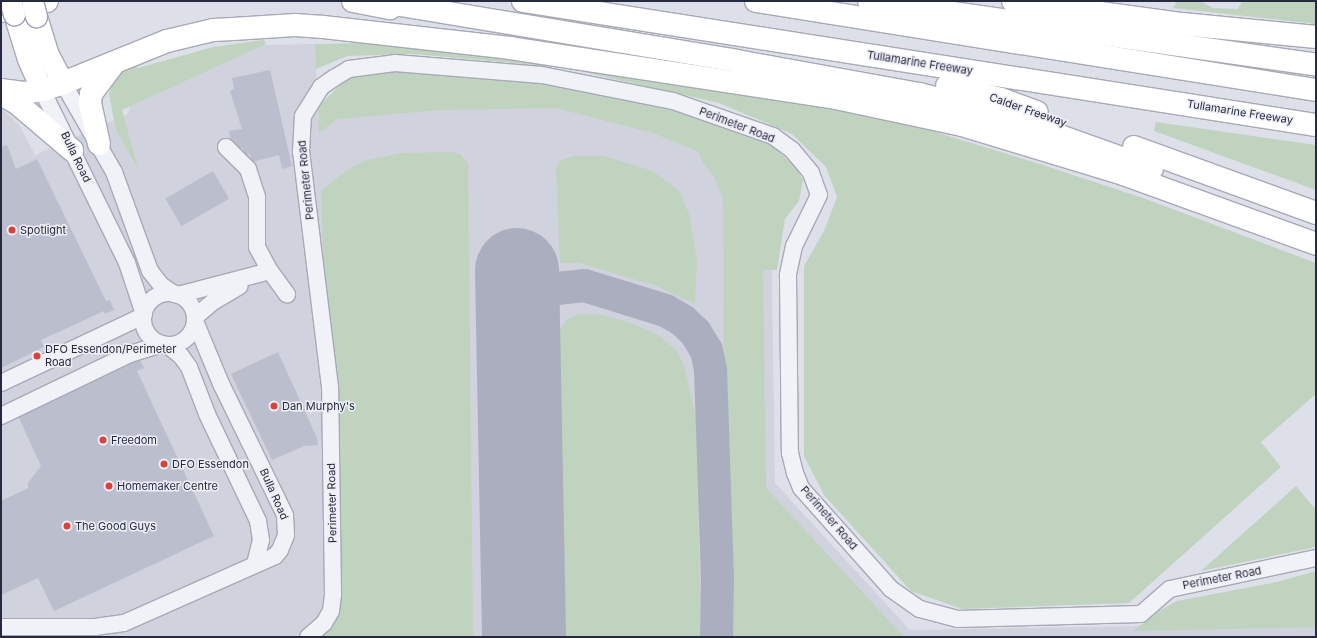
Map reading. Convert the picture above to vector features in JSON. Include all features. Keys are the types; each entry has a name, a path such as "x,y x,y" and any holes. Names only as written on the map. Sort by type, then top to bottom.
{"highway":[{"path":"353,1 609,53 740,83"},
{"path":"376,1 738,61 919,94 1004,116 1085,144 1316,229"},
{"name":"Tullamarine Freeway","path":"523,1 1316,125"},
{"path":"756,1 1316,90"},
{"path":"869,1 1316,65"},
{"path":"1013,1 1256,32 1316,42"},
{"path":"63,82 167,41 212,30 295,26 510,48 836,98 962,125 1123,174 1316,244"},
{"path":"1256,32 1316,37"},
{"name":"Calder Freeway","path":"732,34 1001,99 1316,212"},
{"path":"99,144 90,103 91,94 116,61"},
{"path":"1,90 24,93 42,90"},
{"path":"1,94 18,104 72,150"}],"main road":[{"name":"Bulla Road","path":"24,8 63,82"},
{"name":"Bulla Road","path":"24,8 28,59 42,90"},
{"path":"42,90 63,82"}],"street":[{"name":"Perimeter Road","path":"308,637 324,623 331,611 333,594 330,387 301,152 303,116 321,87 349,69 395,63 542,75 673,101 773,136 792,150 811,173 818,195 794,246 788,275 790,453 795,473 801,488 891,589 920,609 958,619 1141,614 1170,589 1316,558"},
{"name":"Bulla Road","path":"63,82 99,144 127,203 150,271 160,285 176,295"},
{"name":"Bulla Road","path":"42,90 127,263 144,315"},
{"path":"226,147 241,160 252,178 257,197 257,247 266,273 287,294"},
{"path":"255,564 261,540 258,521 207,414 189,367 181,356 148,334 144,315 147,306 158,296 176,295 266,273"},
{"path":"1,416 130,354 186,339 195,319 213,302 266,273"},
{"path":"176,295 190,304 195,319"},
{"path":"1,383 144,315"},
{"name":"Bulla Road","path":"1,627 95,627 124,623 275,556 280,550 286,535 285,515 222,386 195,319"}],"shaded area":[{"path":"315,44 318,122 419,76 770,155 775,483 910,630 1316,623 1316,637 1,637 1,108 20,126 35,155 128,114 139,73 260,45"}],"green space":[{"path":"1177,1 1200,1 1213,8 1238,9 1242,1 1316,1 1316,24 1173,8"},
{"path":"264,40 266,44 122,110 138,169 117,132 113,115 109,94 116,74 130,63 138,68 213,47"},
{"path":"367,43 476,50 782,96 912,125 1040,164 1143,198 1316,263 1316,394 1261,442 1281,467 1129,603 962,609 911,591 824,495 804,456 804,266 824,231 837,197 826,167 792,134 719,103 566,68 414,54 347,56 316,69 315,44"},
{"path":"412,71 565,85 648,102 734,126 773,146 795,167 803,180 799,201 785,219 777,270 763,270 766,488 904,637 731,637 724,400 723,199 714,176 702,162 699,152 653,133 556,108 439,110 337,119 319,133 318,107 344,81 369,72"},
{"path":"1156,122 1316,145 1316,190 1154,131"},
{"path":"451,152 460,154 468,163 473,637 315,637 335,610 321,191 347,170 364,161 401,153"},
{"path":"574,156 603,156 653,171 680,192 689,214 697,260 695,304 657,286 579,263 560,263 556,168 561,160"},
{"path":"580,314 603,315 631,323 658,335 677,351 684,365 696,418 701,637 560,637 559,332 566,320"},
{"path":"1296,486 1316,510 1316,547 1201,571"},
{"path":"1316,571 1316,627 1133,631 1159,611 1177,601 1277,582"}],"building":[{"path":"270,70 292,166 282,169 279,155 252,162 250,154 244,155 243,148 233,150 229,131 242,129 230,91 234,89 232,78"},
{"path":"7,145 16,169 37,159 106,301 110,300 114,310 105,314 104,311 41,340 44,347 1,368 1,147"},
{"path":"213,171 229,199 181,226 165,198"},
{"name":"Dan Murphy's","path":"278,352 317,438 318,445 304,446 272,460 231,374"},
{"name":"Homemaker Centre","path":"138,356 144,368 137,371 214,536 54,611 38,578 1,595 1,501 28,488 28,483 41,466 18,416 127,366 125,362"}],"taxiway":[{"path":"519,367 524,314 536,297 556,288 584,285 665,310 682,320 695,332 706,350 710,369 717,576 716,637"}],"runway":[{"path":"517,270 524,637"}],"place":[{"name":"Spotlight","path":"12,230"},
{"name":"DFO Essendon/Perimeter Road","path":"37,356"},
{"name":"Dan Murphy's","path":"274,406"},
{"name":"Freedom","path":"103,440"},
{"name":"DFO Essendon","path":"164,464"},
{"name":"Homemaker Centre","path":"109,486"},
{"name":"The Good Guys","path":"67,526"}]}
